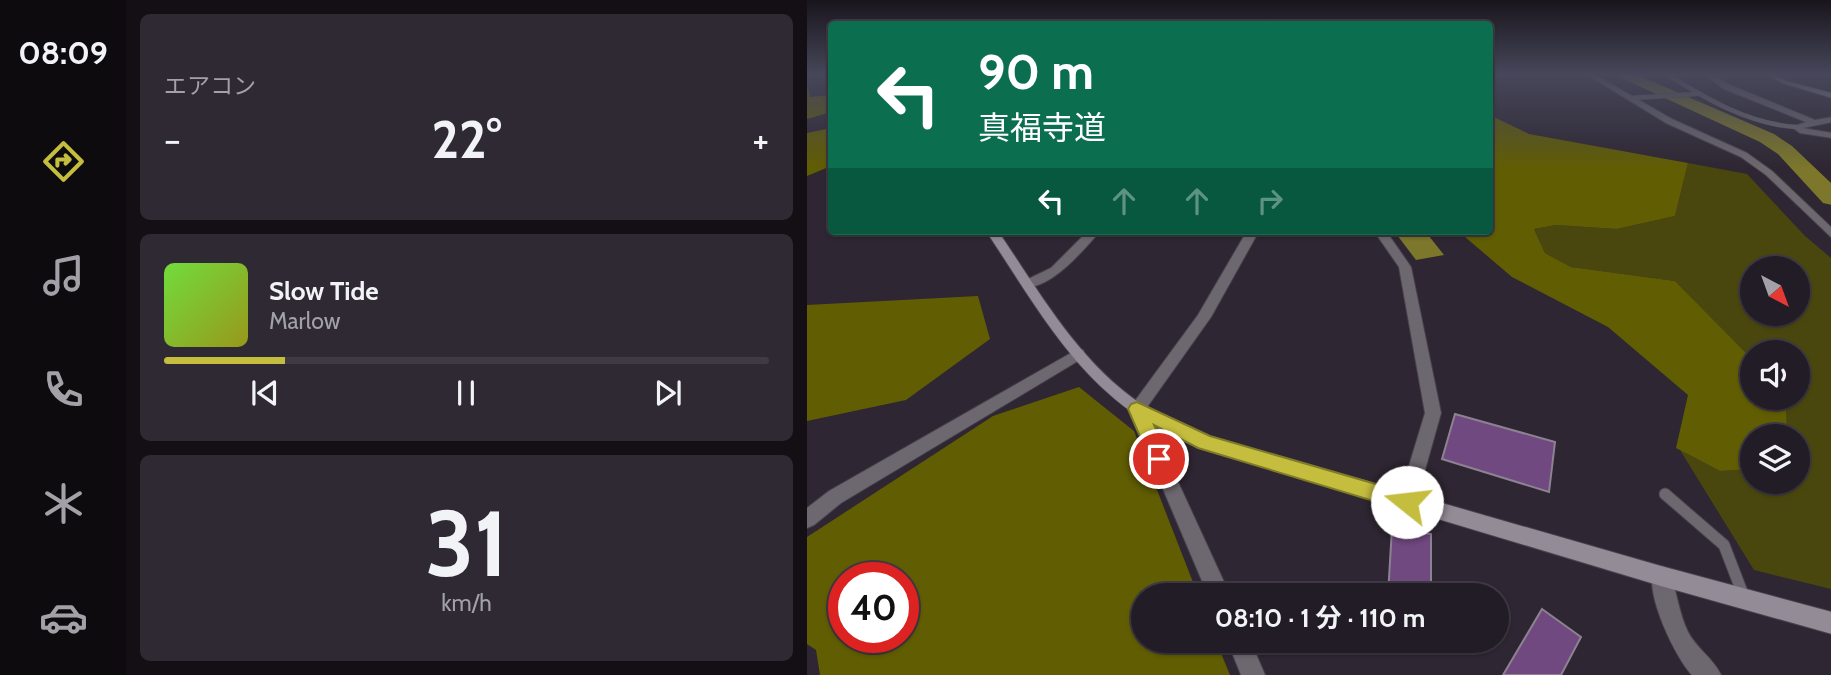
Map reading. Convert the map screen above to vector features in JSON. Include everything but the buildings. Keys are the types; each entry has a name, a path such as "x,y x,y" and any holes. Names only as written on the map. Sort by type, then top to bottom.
{"street":[{"path":"1643,106 1669,121 1744,155 1769,173 1831,235"},
{"path":"1772,106 1814,123"},
{"path":"1796,127 1831,119"},
{"path":"1796,127 1803,131 1831,136"},
{"path":"995,235 1078,354 1137,409 1205,442 1831,623"},
{"path":"1028,284 1055,271 1090,235"},
{"path":"1137,409 1204,317 1251,235"},
{"path":"1383,235 1405,267 1433,413 1407,502"},
{"path":"807,519 835,497 1078,354"},
{"path":"1137,409 1214,583"},
{"path":"1661,576 1673,630 1695,661 1709,675"},
{"path":"1244,653 1253,675"}],"lane":[{"path":"1724,106 1786,128 1796,127"},
{"path":"1665,494 1724,545 1744,597"}],"shaded area":[{"path":"807,106 828,106 828,113 807,119"},
{"path":"1493,116 1529,134 1688,163 1675,216 1617,229 1556,225 1534,229 1545,253 1571,267 1675,281 1740,347 1740,410 1786,410 1787,424 1740,424 1740,470 1720,471 1676,448 1688,395 1608,327 1512,277 1463,235 1493,235"},
{"path":"828,129 828,167 807,176 807,133"},
{"path":"1688,163 1747,174 1805,236 1831,258 1831,589 1754,570 1680,450 1720,471 1740,470 1740,494 1810,494 1810,424 1787,424 1786,410 1810,410 1810,340 1740,340 1740,347 1675,281 1571,267 1545,253 1534,229 1556,225 1617,229 1675,216"},
{"path":"1397,235 1428,235 1444,255 1416,260"},
{"path":"978,296 990,339 906,400 807,421 807,305"},
{"path":"1079,387 1134,431 1193,583 1131,583 1131,653 1221,653 1230,675 820,675 816,650 807,644 807,537 993,416"}],"waterway":[{"path":"1693,106 1767,138 1785,150 1832,198"}],"route":[{"path":"1159,459 1137,409 1205,442 1407,502"}]}
